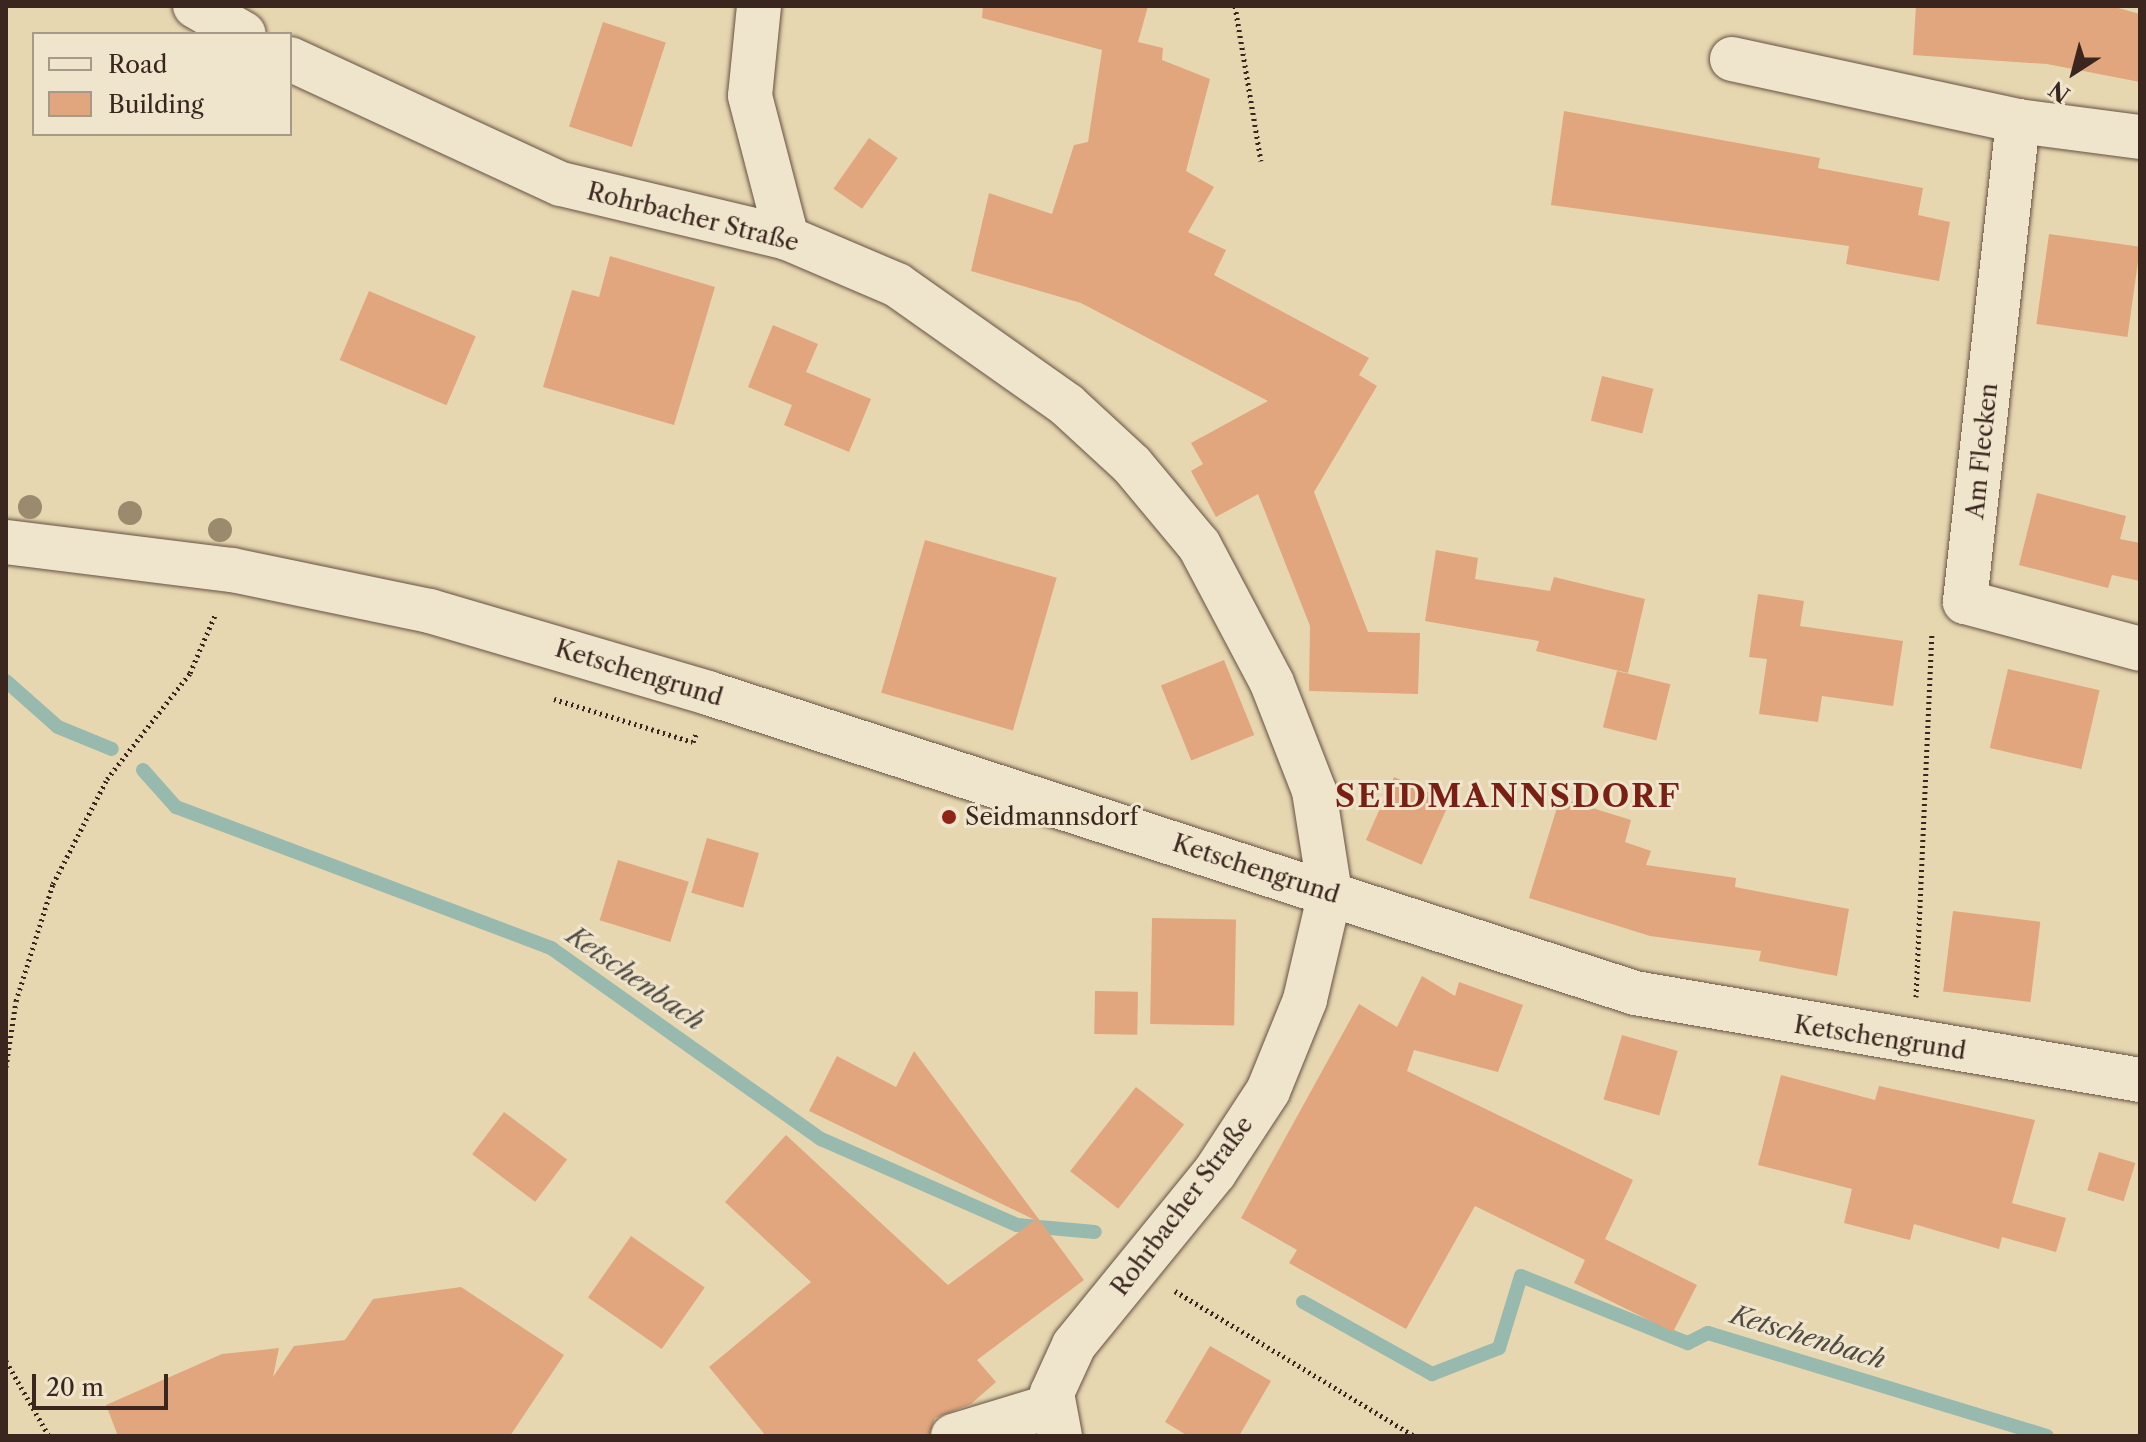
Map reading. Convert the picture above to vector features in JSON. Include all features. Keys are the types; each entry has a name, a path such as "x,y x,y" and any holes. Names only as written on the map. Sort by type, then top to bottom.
{"street":[{"path":"195,6 240,32"},
{"path":"759,6 750,96 787,238"},
{"path":"1732,59 2018,121 2140,137"},
{"name":"Rohrbacher Straße","path":"292,60 431,130 561,184 787,238 897,285 995,349 1132,465 1199,545 1272,683 1314,791 1330,893 1305,1000 1268,1091 1138,1268 1074,1345 1056,1421"},
{"name":"Am Flecken","path":"1965,602 2018,121"},
{"name":"Ketschengrund","path":"6,542 227,597 430,611 708,693 1635,993 1914,1045 2140,1080"},
{"path":"1965,602 2140,649"},
{"path":"953,1436 1056,1421"}],"path":[{"path":"1235,6 1261,161"},
{"path":"202,608 227,597"},
{"path":"6,1067 16,1001 53,884 107,779 190,673 227,597"},
{"path":"1914,1045 1932,630 1965,602"},
{"path":"544,696 693,742 708,693"},
{"path":"1138,1268 1414,1436"},
{"path":"6,1361 49,1436"}],"building":[{"path":"983,6 1148,6 1138,42 1163,48 1162,60 1210,79 1186,171 1214,187 1188,232 1226,250 1214,275 1369,358 1359,375 1377,386 1314,492 1368,632 1420,633 1418,694 1309,691 1310,626 1258,494 1216,517 1191,471 1203,464 1191,443 1268,401 1081,303 971,271 989,193 1052,214 1074,145 1088,142 1102,50 982,18"},
{"path":"1916,6 2111,6 2140,14 2140,82 2047,64 1913,55"},
{"path":"603,22 666,42 632,147 569,127"},
{"path":"1564,111 1820,158 1818,168 1923,188 1918,215 1950,222 1939,281 1846,264 1849,246 1551,205"},
{"path":"869,138 898,158 862,209 833,189"},
{"path":"2049,234 2140,247 2127,337 2036,324"},
{"path":"610,256 715,287 674,425 543,387 572,290 599,297"},
{"path":"369,291 476,336 446,405 340,360"},
{"path":"773,325 818,344 806,372 871,399 849,452 784,425 792,405 748,387"},
{"path":"1602,376 1653,389 1642,433 1591,421"},
{"path":"2037,493 2126,516 2120,539 2140,543 2140,581 2112,575 2108,588 2019,565"},
{"path":"925,540 1057,578 1013,731 881,693"},
{"path":"1436,550 1478,558 1475,579 1550,591 1554,577 1645,599 1628,673 1536,651 1539,641 1425,621"},
{"path":"1758,594 1804,601 1800,626 1903,641 1893,706 1822,696 1818,722 1759,714 1767,659 1749,657"},
{"path":"1224,660 1254,735 1191,761 1161,685"},
{"path":"2008,669 2100,690 2081,769 1990,748"},
{"path":"1617,671 1670,684 1656,741 1603,727"},
{"path":"1394,777 1450,802 1422,865 1366,840"},
{"path":"1560,798 1631,820 1625,842 1651,851 1646,865 1736,878 1735,887 1849,909 1837,976 1759,961 1761,951 1650,936 1529,898"},
{"path":"707,838 759,853 743,908 691,893"},
{"path":"618,860 689,882 670,942 600,920"},
{"path":"1953,911 2040,922 2030,1002 1943,991"},
{"path":"1152,918 1236,919 1234,1025 1150,1024"},
{"path":"1422,976 1455,996 1459,982 1523,1005 1498,1072 1414,1050 1407,1071 1633,1180 1605,1239 1697,1285 1673,1332 1574,1283 1585,1260 1475,1206 1406,1329 1289,1263 1297,1250 1241,1218 1359,1004 1397,1027"},
{"path":"1095,991 1138,992 1137,1035 1094,1034"},
{"path":"1622,1035 1678,1051 1659,1115 1604,1099"},
{"path":"914,1051 1084,1280 977,1360 996,1382 971,1404 935,1418 929,1436 766,1436 709,1367 811,1282 725,1202 786,1135 948,1285 1035,1220 809,1111 837,1056 896,1087"},
{"path":"1781,1075 1875,1100 1879,1086 2035,1120 2012,1203 2066,1218 2056,1252 2002,1237 1999,1249 1914,1224 1910,1240 1844,1223 1852,1189 1758,1165"},
{"path":"1136,1087 1184,1125 1118,1209 1070,1171"},
{"path":"504,1112 567,1160 535,1202 472,1154"},
{"path":"2099,1152 2135,1163 2124,1201 2087,1190"},
{"path":"631,1236 705,1288 662,1349 588,1297"},
{"path":"461,1287 564,1355 510,1436 118,1436 106,1405 222,1354 279,1348 273,1377 294,1346 345,1340 373,1299"},
{"path":"1210,1346 1271,1381 1239,1436 1188,1436 1165,1422"}],"waterway":[{"name":"Ketschenbach","path":"6,681 58,727 112,749"},
{"name":"Ketschenbach","path":"143,770 176,807 551,948 821,1139 1017,1225 1095,1232"},
{"name":"Ketschenbach","path":"1303,1302 1432,1374 1499,1348 1521,1276 1688,1343 1708,1333 2047,1436"}],"place":[{"name":"Seidmannsdorf","path":"949,817"}],"district":[{"name":"SEIDMANNSDORF","path":"1508,796"}]}
